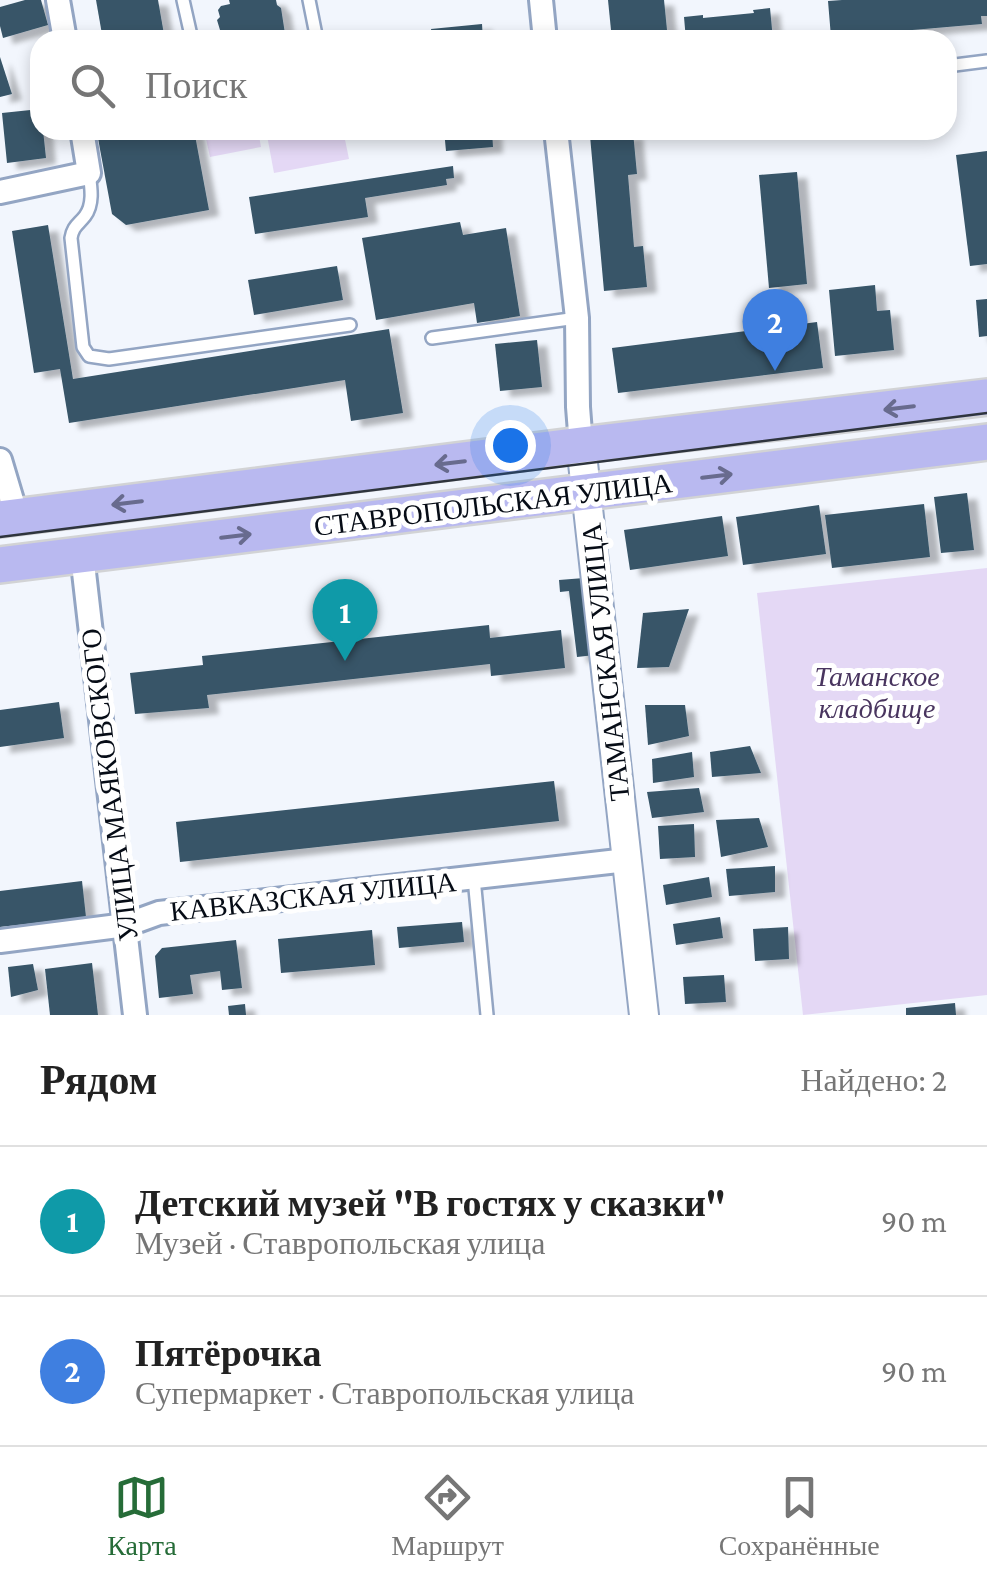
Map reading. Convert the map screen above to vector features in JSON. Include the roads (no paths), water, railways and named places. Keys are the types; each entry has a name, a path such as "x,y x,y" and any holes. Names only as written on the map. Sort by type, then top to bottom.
{"main road":[{"name":"СТАВРОПОЛЬСКАЯ УЛИЦА","path":"9,518 987,397"},
{"name":"СТАВРОПОЛЬСКАЯ УЛИЦА","path":"0,566 987,442"}],"street":[{"path":"58,0 63,30"},
{"path":"541,0 544,30"},
{"path":"0,192 90,173 84,140"},
{"name":"ТАМАНСКАЯ УЛИЦА","path":"557,140 577,318 578,407 585,492 644,1015"},
{"path":"0,460 9,518"},
{"name":"УЛИЦА МАЯКОВСКОГО","path":"82,555 135,1015"},
{"name":"КАВКАЗСКАЯ УЛИЦА","path":"0,941 126,926 159,913 628,860"}],"lane":[{"path":"183,0 190,30"},
{"path":"308,0 315,30"},
{"path":"957,65 987,61"},
{"path":"90,173 91,203 85,216 73,226 70,238 83,347 89,356 109,359 350,325"},
{"path":"432,338 577,318"},
{"path":"474,878 486,1015"}],"tram line":[{"path":"0,537 987,413"}],"place":[{"name":"Пятёрочка","path":"775,371"},
{"name":"Детский музей \"В гостях у сказки\"","path":"345,661"}],"park label":[{"name":"Таманское кладбище","path":"877,692"}]}
